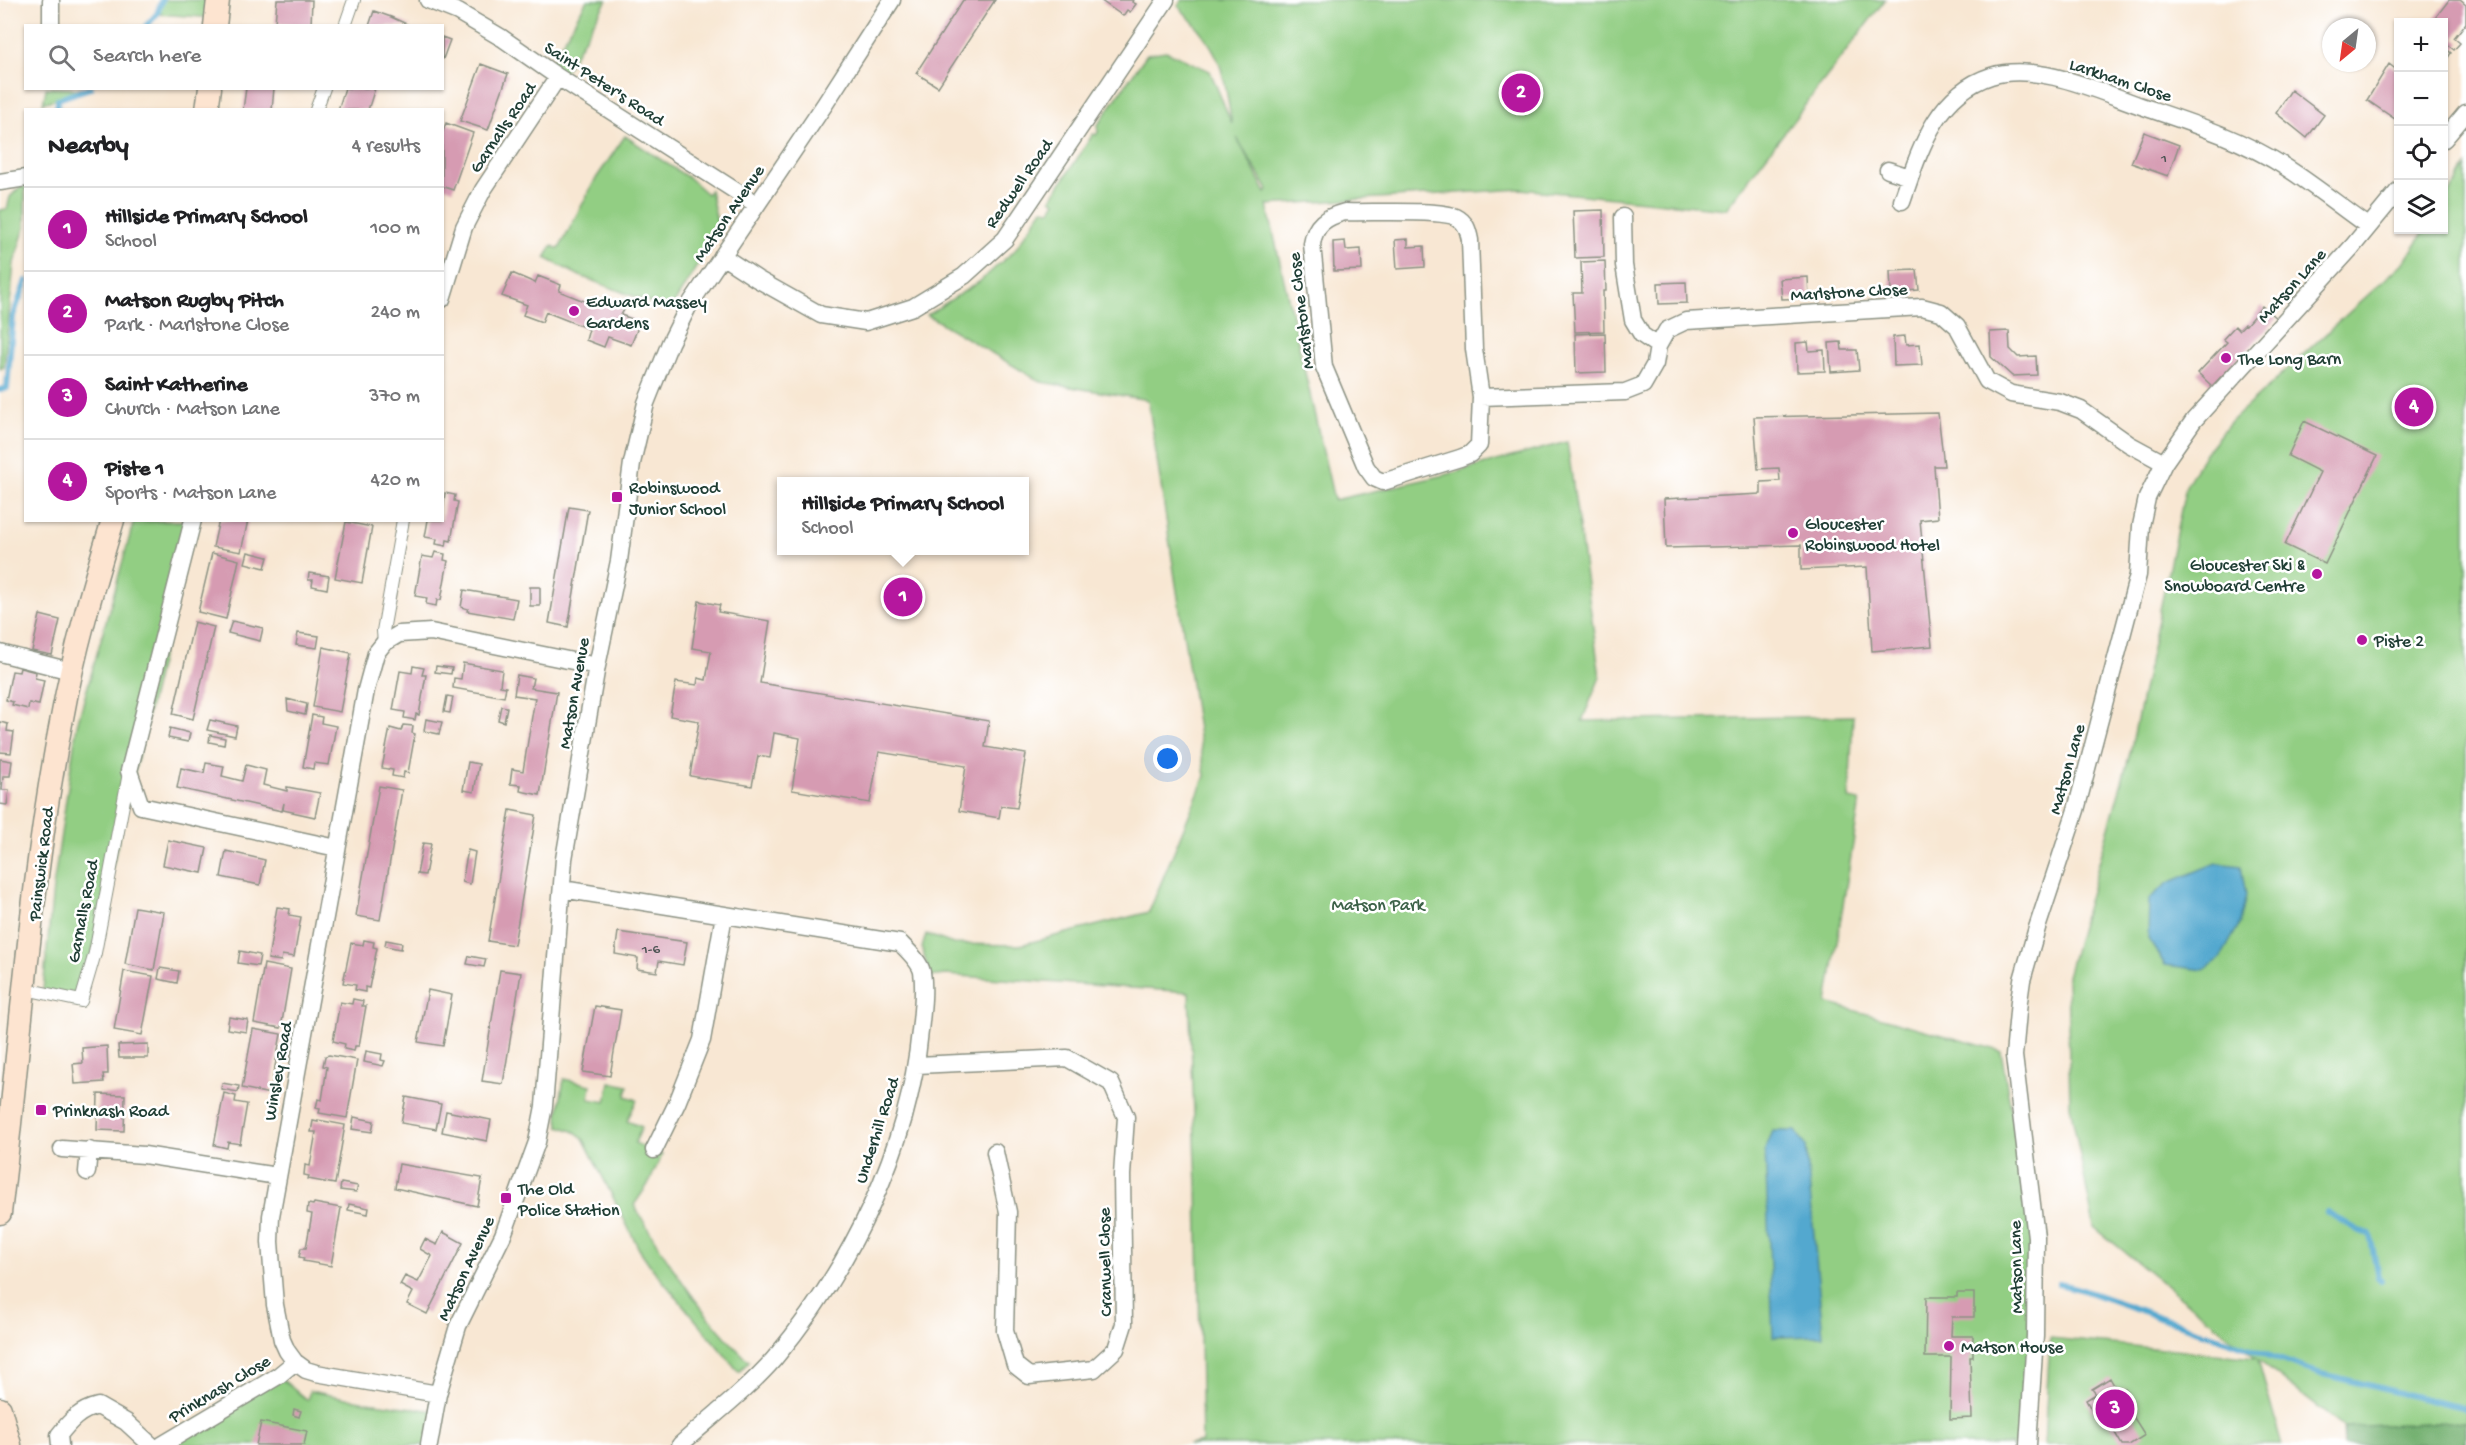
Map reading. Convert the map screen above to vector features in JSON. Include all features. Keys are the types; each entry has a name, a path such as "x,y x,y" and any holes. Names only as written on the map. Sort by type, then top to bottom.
{"main road":[{"path":"215,24 218,0"},
{"path":"207,108 210,90"},
{"name":"Painswick Road","path":"0,1213 45,817 71,671 112,522"},
{"path":"0,1409 10,1445"}],"street":[{"path":"51,0 51,24"},
{"path":"346,24 354,0"},
{"name":"Saint Peter's Road","path":"428,0 458,12 502,38 558,77 756,204"},
{"name":"Matson Avenue","path":"429,1445 438,1394 458,1326 503,1234 537,1142 544,1106 564,859 597,666 619,561 632,463 646,403 679,325 756,204 825,104 892,0"},
{"name":"Redwell Road","path":"722,256 821,315 866,322 913,307 964,276 1005,239 1166,0"},
{"name":"Larkham Close","path":"1902,201 1925,136 1938,115 1957,97 1990,77 2005,74 2036,74 2068,81 2223,134 2286,168 2368,226"},
{"name":"Garnalls Road","path":"444,292 464,227 483,190 558,77"},
{"path":"317,108 323,90"},
{"path":"2448,134 2466,113"},
{"path":"1888,170 1910,177"},
{"path":"0,182 24,178"},
{"name":"Matson Lane","path":"2028,1445 2035,1336 2036,1237 2014,1056 2019,1001 2022,980 2037,928 2076,810 2135,586 2141,551 2141,526 2147,498 2164,463 2194,420 2394,196"},
{"name":"Marlstone Close","path":"1345,212 1431,212 1456,217 1467,226 1470,240 1474,349 1481,397 1479,446 1470,454 1383,482 1374,478 1366,467 1324,367 1312,261 1313,234 1319,225 1328,217 1345,212"},
{"path":"1623,217 1624,265 1633,320 1642,335 1658,346"},
{"name":"Marlstone Close","path":"1481,397 1625,392 1643,385 1654,364 1658,346 1667,330 1686,321 1922,307 1941,312 1957,326 1987,381 2011,394 2060,402 2081,410 2129,444 2164,463"},
{"name":"Garnalls Road","path":"26,989 81,1001 95,953 129,771 192,522"},
{"name":"Winsley Road","path":"295,1362 286,1351 274,1305 270,1242 271,1216 366,690 376,653 384,643 383,631 403,522"},
{"path":"384,643 399,634 431,632 597,666"},
{"path":"0,653 71,671"},
{"path":"129,771 141,806 337,848"},
{"name":"Underhill Road","path":"562,889 900,943 922,969 917,1065 889,1165 874,1201 832,1276 803,1320 767,1366 680,1445"},
{"path":"654,1150 677,1103 702,1040 724,915"},
{"name":"Cranwell Close","path":"917,1065 1067,1058 1111,1083 1125,1117 1122,1175 1124,1324 1116,1349 1094,1369 1029,1376 1015,1365 1005,1331 1008,1212 995,1152"},
{"path":"62,1149 144,1155 277,1176"},
{"path":"87,1172 89,1150"},
{"path":"295,1362 306,1370 316,1373 438,1394"},
{"name":"Prinknash Close","path":"162,1445 278,1376 295,1362"},
{"path":"60,1445 59,1435 70,1421 86,1409 98,1406 126,1422 151,1445"}],"green space":[{"path":"162,0 218,0 216,18 157,14"},
{"path":"587,0 607,0 561,78 547,69"},
{"name":"Matson Park","path":"1182,0 1885,0 1726,209 1521,189 1267,205 1334,500 1445,475 1567,442 1600,677 1582,721 1853,716 1849,799 1860,801 1827,1003 2001,1051 2033,1238 2029,1393 2018,1445 1188,1445 1202,1442 1197,1186 1189,992 945,975 930,977 922,948 926,934 953,944 1020,945 1149,912 1205,776 1148,400 1041,382 927,315 979,282 1014,251 1043,209 1051,210 1056,202 1051,199 1093,134 1096,135 1098,132 1097,126 1147,54 1166,51 1210,71 1232,124 1226,87 1218,60 1204,35 1178,6","holes":["1237,138 1268,190 1266,193"]},
{"path":"46,90 87,90 43,103"},
{"path":"625,136 689,178 707,194 710,190 719,230 670,310 580,276 545,258 552,246 559,249 595,180"},
{"path":"2466,167 2466,1445 2344,1445 2343,1427 2258,1360 2282,1445 2044,1445 2050,1338 2256,1358 2094,1227 2070,1105 2067,976 2130,753 2186,486 2205,453 2232,420 2405,261 2422,234 2448,234 2448,196"},
{"path":"21,186 24,186 24,230 14,263 4,367 0,369 0,210 7,209 10,197"},
{"path":"134,522 193,522 81,1001 43,990 53,888 77,725"},
{"path":"564,1079 591,1085 589,1099 606,1102 610,1082 628,1086 626,1096 637,1100 627,1121 642,1127 635,1143 662,1155 649,1183 634,1205 686,1288 716,1326 749,1361 739,1372 652,1268 639,1249 583,1138 559,1126 558,1115"},
{"path":"278,1376 307,1400 310,1391 366,1402 434,1411 429,1445 162,1445"},
{"path":"2466,1421 2466,1445 2344,1445 2344,1427"}],"water":[{"path":"2216,863 2241,866 2246,895 2240,923 2220,959 2204,970 2165,965 2148,939 2149,899 2168,883"},
{"path":"1773,1131 1796,1131 1806,1146 1823,1336 1773,1337 1765,1150"}],"building":[{"path":"277,0 312,0 311,24 275,23"},
{"path":"963,0 995,0 938,87 916,73"},
{"path":"1100,0 1133,0 1132,2 1136,4 1130,12 1127,10 1123,16"},
{"path":"2449,0 2460,0 2466,5 2466,23 2454,38 2460,43 2454,50 2448,45 2448,18 2435,18"},
{"path":"374,11 407,24 370,24"},
{"path":"444,38 450,40 444,56"},
{"path":"481,64 508,74 488,130 460,121"},
{"path":"2389,64 2394,68 2394,118 2367,100"},
{"path":"246,90 274,90 272,108 243,108"},
{"path":"344,90 374,90 369,108 339,108"},
{"path":"2291,90 2324,115 2307,138 2276,113"},
{"path":"446,123 473,133 453,190 444,187 444,128"},
{"path":"2144,132 2179,145 2168,176 2131,163"},
{"path":"1603,210 1604,257 1575,258 1573,211"},
{"path":"1408,239 1408,247 1424,246 1425,267 1397,269 1395,240"},
{"path":"1345,241 1346,250 1361,249 1362,270 1334,271 1333,242"},
{"path":"1605,261 1604,331 1575,332 1573,293 1582,293 1581,262"},
{"path":"1917,270 1919,290 1891,292 1890,271"},
{"name":"Edward Massey Gardens","path":"512,273 535,283 538,276 561,285 559,291 599,307 601,300 624,310 621,315 640,322 631,345 608,337 604,347 586,340 589,329 546,312 542,322 523,315 527,305 502,296"},
{"path":"1808,277 1809,298 1782,299 1780,279"},
{"path":"1686,282 1687,303 1659,304 1658,283"},
{"name":"The Long Barn","path":"2262,306 2277,319 2212,386 2198,373 2227,342 2223,339 2235,326 2239,330 2246,325"},
{"path":"2009,331 2010,349 2018,357 2036,356 2037,375 2012,376 1991,357 1990,332"},
{"path":"1605,333 1606,372 1576,373 1575,334"},
{"path":"1905,336 1906,345 1920,344 1922,365 1894,366 1893,337"},
{"path":"1808,342 1809,351 1824,350 1825,371 1797,372 1796,343"},
{"path":"1841,342 1842,350 1857,350 1859,370 1831,372 1829,343"},
{"name":"Gloucester Robinswood Hotel","path":"1938,413 1944,466 1934,466 1938,518 1920,520 1932,646 1872,651 1867,567 1801,570 1801,545 1666,548 1664,499 1761,494 1761,482 1780,481 1779,468 1758,469 1754,417"},
{"path":"2304,421 2377,456 2325,564 2285,545 2320,472 2288,456"},
{"path":"445,493 455,495 454,501 458,502 451,541 447,540 446,546 436,544 437,539 425,537 428,522 444,522"},
{"path":"569,507 588,510 568,627 549,623"},
{"path":"219,522 248,522 241,552 213,547"},
{"path":"346,522 372,527 362,583 335,578"},
{"path":"248,552 268,557 265,568 245,563"},
{"path":"435,552 445,554 444,560 448,561 441,600 437,600 436,606 426,604 427,598 415,596 422,556 433,558"},
{"path":"212,553 239,560 226,619 198,612"},
{"path":"309,573 329,576 327,589 312,586 313,580 308,580"},
{"path":"530,587 540,587 540,606 530,606"},
{"path":"464,590 517,599 513,619 467,611 468,609 461,607"},
{"path":"699,601 720,605 718,612 770,621 760,683 989,721 985,747 1026,754 1017,808 1001,806 999,818 959,811 966,766 879,752 870,803 792,790 800,738 774,733 770,758 758,756 752,786 690,776 699,721 670,716 676,682 697,685 698,678 706,680 711,651 692,648"},
{"path":"40,615 60,620 52,655 32,651"},
{"path":"232,621 263,628 260,641 228,633"},
{"path":"194,622 214,627 193,719 173,714"},
{"path":"298,633 319,636 317,648 296,645"},
{"path":"323,647 351,653 340,712 313,707"},
{"path":"463,663 502,670 500,686 506,687 504,697 453,688 454,678 461,679"},
{"path":"413,666 424,668 422,675 426,675 419,715 416,714 415,720 404,718 405,712 393,710 400,671 412,673"},
{"path":"436,666 452,668 451,674 435,672"},
{"path":"20,668 36,672 35,678 44,680 39,705 29,703 28,709 12,705 13,702 6,700 12,671 19,672"},
{"path":"517,675 533,678 531,688 557,692 540,795 520,791 521,785 510,784 512,769 523,771 535,698 514,695"},
{"path":"447,696 453,697 450,713 444,712"},
{"path":"287,699 307,704 305,715 288,711"},
{"path":"501,706 507,707 504,722 498,720"},
{"path":"312,715 322,717 321,723 336,726 329,765 314,763 313,769 303,767"},
{"path":"426,719 442,722 439,734 424,731"},
{"path":"210,720 237,726 235,736 207,730"},
{"path":"0,722 8,724 7,731 14,732 11,753 0,752"},
{"path":"403,725 413,726 412,733 415,734 408,773 404,772 403,778 392,776 393,770 382,768 390,728 401,731"},
{"path":"170,728 190,733 188,742 168,738"},
{"path":"210,735 225,738 224,745 209,742"},
{"path":"0,759 12,761 10,776 3,776 2,790 9,790 7,805 0,804"},
{"path":"468,762 479,764 474,792 463,790"},
{"path":"206,763 224,766 222,776 242,781 246,765 266,770 263,785 287,791 287,787 320,793 315,817 283,810 284,803 282,811 177,788 181,768 204,773"},
{"path":"379,786 402,790 380,920 356,916"},
{"path":"510,810 536,815 514,945 488,941"},
{"path":"168,840 207,848 202,873 163,865"},
{"path":"423,843 431,844 425,875 417,874"},
{"path":"468,850 475,852 470,884 462,882"},
{"path":"226,851 265,860 260,885 221,877"},
{"path":"135,907 164,912 154,970 125,964"},
{"path":"277,907 290,909 289,915 301,917 294,957 282,955 281,961 268,959"},
{"path":"618,932 687,942 683,965 659,961 657,972 637,969 638,958 615,954"},
{"path":"364,940 374,942 373,947 377,948 369,988 365,987 365,992 355,990 356,985 343,983 351,943 363,945"},
{"path":"386,940 402,943 401,949 385,946"},
{"path":"240,951 260,955 258,966 238,963"},
{"path":"469,956 486,959 484,967 467,964"},
{"path":"264,964 291,969 281,1028 254,1023"},
{"path":"160,968 179,971 177,983 158,979"},
{"path":"500,970 521,973 503,1084 482,1081"},
{"path":"124,971 153,976 142,1035 114,1030"},
{"path":"428,990 452,995 443,1046 418,1042"},
{"path":"353,999 363,1001 362,1006 366,1006 359,1046 355,1046 354,1051 344,1049 345,1044 333,1041 340,1002 352,1004"},
{"path":"595,1006 621,1010 610,1076 583,1072"},
{"path":"229,1017 248,1020 246,1032 227,1029"},
{"path":"253,1029 281,1034 270,1094 242,1088"},
{"path":"148,1044 148,1058 119,1058 118,1045"},
{"path":"107,1046 108,1074 103,1074 104,1082 75,1084 73,1064 83,1063 82,1048"},
{"path":"366,1051 382,1054 381,1060 385,1061 383,1066 364,1062"},
{"path":"325,1056 357,1060 347,1118 319,1113 320,1109 316,1108 318,1099 322,1100 327,1067 323,1066"},
{"path":"222,1083 239,1086 238,1092 221,1089"},
{"path":"224,1093 236,1096 235,1102 247,1104 240,1144 228,1142 227,1148 214,1145"},
{"path":"98,1094 125,1095 124,1131 97,1130"},
{"path":"406,1097 441,1104 436,1129 401,1123"},
{"path":"446,1111 491,1120 487,1141 442,1132"},
{"path":"354,1117 374,1121 372,1132 352,1129"},
{"path":"318,1120 345,1125 335,1184 308,1179 309,1176 304,1175 305,1165 310,1166 316,1132 311,1132 313,1121 318,1122"},
{"path":"399,1164 482,1178 477,1206 395,1188"},
{"path":"341,1183 358,1186 356,1192 340,1190"},
{"path":"314,1203 341,1208 331,1266 303,1261 304,1258 299,1257 301,1248 306,1248 312,1214 307,1213 308,1204 313,1205"},
{"path":"349,1204 369,1208 368,1214 348,1210"},
{"path":"443,1232 463,1243 427,1314 407,1304 413,1292 400,1285 405,1276 418,1282 432,1256 420,1249 425,1239 437,1245"},
{"name":"Matson House","path":"1957,1293 1974,1293 1974,1317 1952,1317 1951,1336 1973,1336 1973,1357 1970,1357 1972,1418 1950,1419 1951,1357 1925,1357 1926,1297 1957,1297"},
{"path":"2110,1378 2118,1392 2125,1388 2132,1400 2125,1404 2145,1435 2129,1445 2122,1445 2100,1407 2092,1411 2086,1400 2096,1394 2092,1389"},
{"path":"294,1409 301,1411 299,1417 293,1415"},
{"path":"261,1422 307,1431 304,1445 256,1445"}],"waterway":[{"path":"148,24 157,14 162,0"},
{"path":"57,108 58,99 84,90"},
{"path":"0,390 7,388 13,316 24,286"},
{"path":"2327,1212 2359,1231 2370,1234 2378,1277 2381,1280"},
{"path":"2059,1284 2080,1289 2318,1373 2466,1409"}],"place":[{"name":"Matson Rugby Pitch","path":"1521,93"},
{"name":"Edward Massey Gardens","path":"574,311"},
{"name":"The Long Barn","path":"2226,358"},
{"name":"Piste 1","path":"2414,407"},
{"name":"Robinswood Junior School","path":"617,497"},
{"name":"Gloucester Robinswood Hotel","path":"1793,533"},
{"name":"Gloucester Ski & Snowboard Centre","path":"2317,574"},
{"name":"Hillside Primary School","path":"903,597"},
{"name":"Piste 2","path":"2362,640"},
{"name":"Prinknash Road","path":"41,1110"},
{"name":"The Old Police Station","path":"506,1198"},
{"name":"Matson House","path":"1949,1346"},
{"name":"Saint Katherine","path":"2115,1409"}]}
